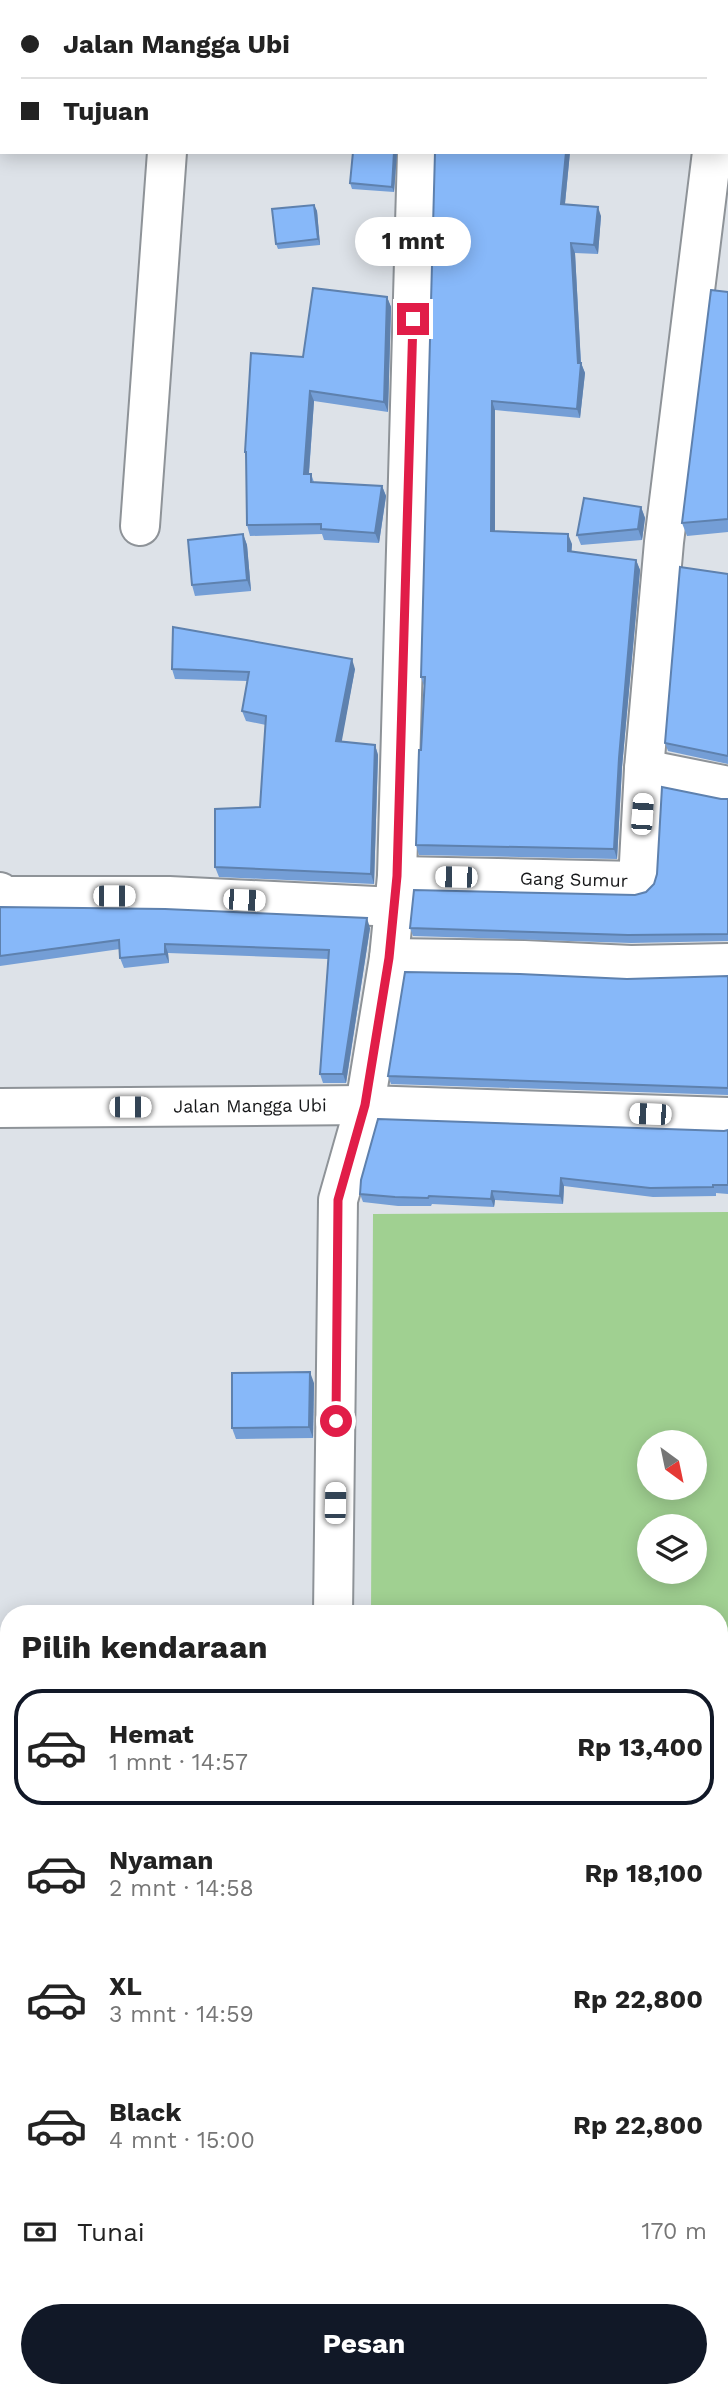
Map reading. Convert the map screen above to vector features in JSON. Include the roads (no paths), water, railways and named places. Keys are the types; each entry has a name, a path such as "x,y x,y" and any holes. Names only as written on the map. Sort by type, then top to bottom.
{"street":[{"path":"140,526 167,154"},
{"path":"333,1605 338,1200 365,1105 389,958 396,892 417,154"},
{"path":"712,154 664,542 644,769 728,786"},
{"name":"Gang Sumur","path":"396,892 638,881 644,769"},
{"path":"0,892 3,896 169,896 396,892"},
{"path":"389,958 632,965 728,963"},
{"name":"Jalan Mangga Ubi","path":"0,1108 365,1105 728,1117"}]}
